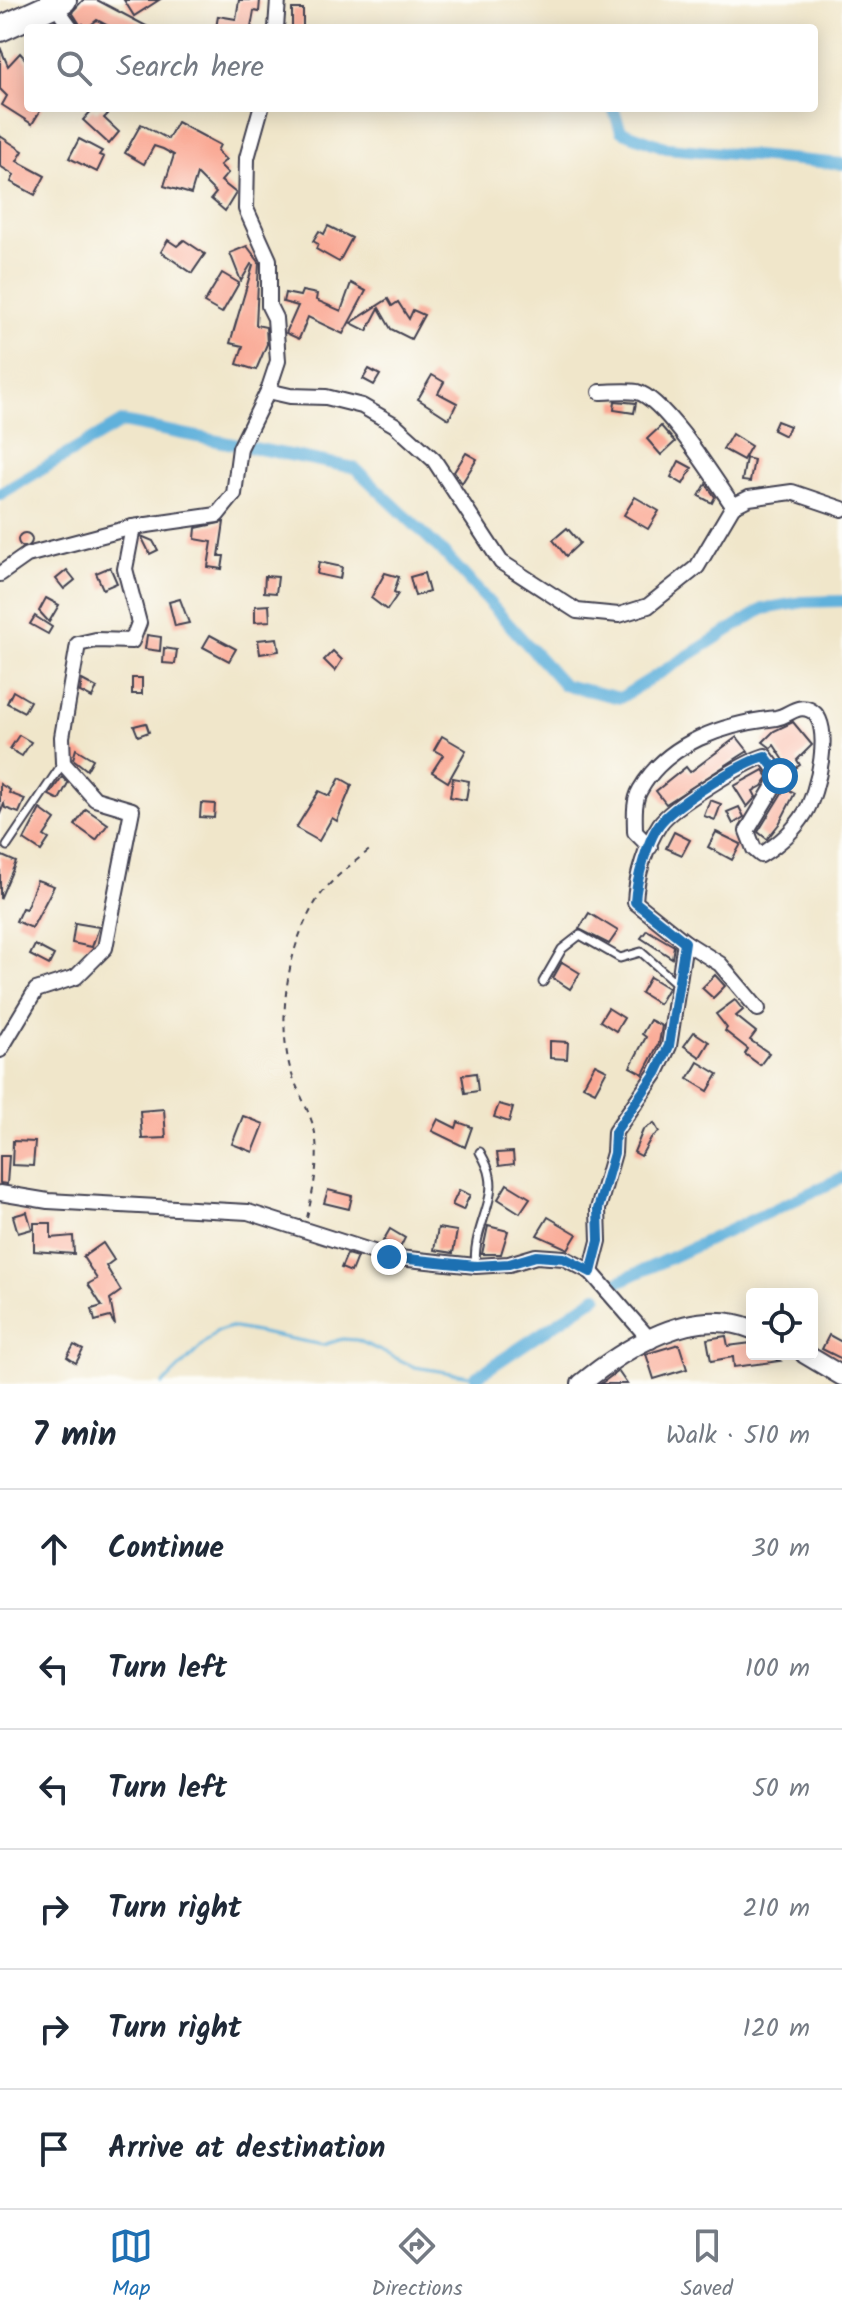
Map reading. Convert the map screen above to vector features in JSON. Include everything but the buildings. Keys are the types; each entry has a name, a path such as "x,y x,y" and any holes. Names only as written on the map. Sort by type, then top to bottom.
{"highway":[{"path":"0,15 51,2"},
{"path":"0,29 51,2"}],"street":[{"path":"276,24 278,0"},
{"path":"51,2 68,24"},
{"path":"0,574 27,555 133,527 217,515 234,494 240,448 268,391 278,361 275,318 269,306 269,260 246,209 247,158 260,112"},
{"path":"268,391 290,396 326,397 362,406 395,425 434,460 501,562 577,611 619,615 657,600 697,567 733,506 749,498 792,492 842,509"},
{"path":"600,392 640,393 658,408 677,427 733,506"},
{"path":"0,1050 36,990 76,977 105,948 132,810 95,799 63,763 62,737 78,644 96,640 132,641 139,623 125,569 133,527"},
{"path":"650,847 635,832 636,805 639,791 666,758 707,734 783,717 794,709 806,708 815,713 822,726 821,770 807,811 783,841 761,855 754,849 747,831 780,776 765,756 746,762 660,822 650,847 636,882 635,902 685,942 720,964 758,1009"},
{"path":"591,1272 599,1241 598,1209 614,1153 615,1132 656,1073 669,1046 676,983 685,942"},
{"path":"1,1192 78,1204 248,1212 389,1257 476,1266 509,1264 536,1256 564,1258 591,1272 651,1341"},
{"path":"581,1384 609,1361 676,1327 711,1322 735,1322 746,1327"},
{"path":"815,1360 842,1376"}],"lane":[{"path":"7,846 63,763"},
{"path":"543,982 562,949 580,935 620,958 641,952 676,983"},
{"path":"476,1266 476,1236 491,1187 490,1175 480,1152"}],"path":[{"path":"305,1231 316,1161 315,1132 288,1063 285,1011 290,981 300,936 318,898 336,877 373,847"}],"waterway":[{"path":"614,112 621,131 667,148 842,164"},
{"path":"0,494 122,422 355,468 445,554 564,685 620,698 763,609 803,602 842,601"},
{"path":"616,1283 842,1178"},
{"path":"476,1377 597,1296"},
{"path":"163,1384 216,1332 230,1327 323,1345 342,1339 357,1340 415,1367 476,1377 474,1384"}],"route":[{"path":"389,1257 476,1266 509,1264 536,1256 564,1258 591,1272 599,1241 598,1209 614,1153 615,1132 656,1073 669,1046 676,983 685,942 635,902 636,882 660,822 746,762 765,756 780,776"}]}
